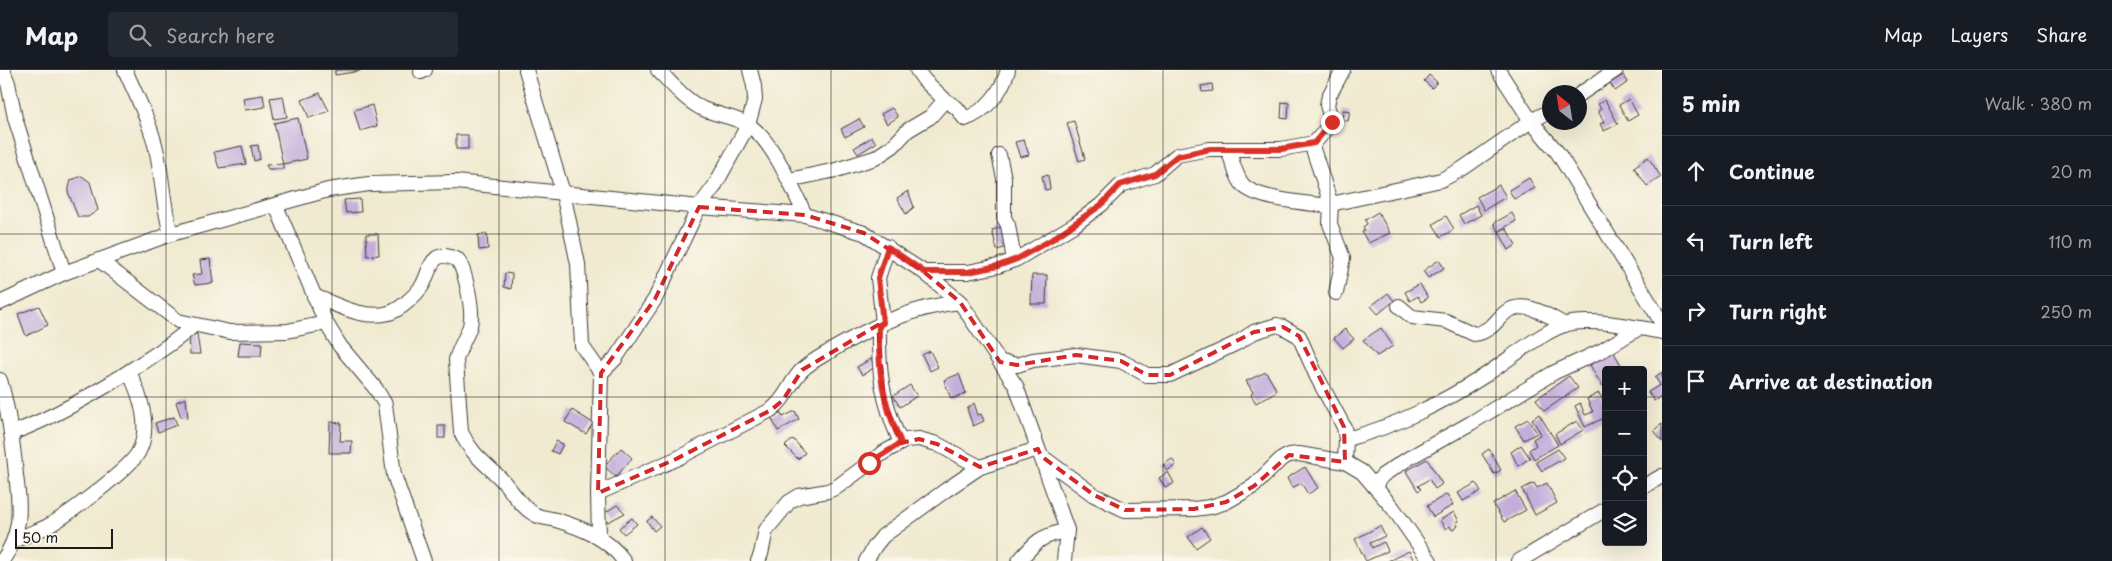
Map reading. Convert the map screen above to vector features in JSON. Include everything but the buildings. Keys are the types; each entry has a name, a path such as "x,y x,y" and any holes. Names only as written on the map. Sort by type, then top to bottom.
{"street":[{"path":"3,70 20,134 64,273"},
{"path":"125,70 152,134 158,154 164,210 171,234"},
{"path":"526,70 563,193 578,264 582,346 601,374 598,493 599,537"},
{"path":"658,70 690,102 748,125 768,146 789,180 805,215"},
{"path":"601,374 615,359 655,300 699,207 714,187 748,125 755,99 750,70"},
{"path":"918,70 924,80 944,100 957,108 964,118 968,119 984,108 1002,88 1008,70"},
{"path":"1336,293 1343,262 1330,224 1330,205 1312,148 1332,122 1327,105 1343,70"},
{"path":"1498,70 1531,121 1558,153 1662,324"},
{"path":"1587,89 1616,70"},
{"path":"789,180 836,170 879,156 893,146 908,130 930,118 944,100"},
{"path":"1227,149 1242,184 1253,192 1268,197 1330,205 1441,180 1462,169 1542,115"},
{"path":"924,272 968,272 998,266 1014,260 1074,224 1101,205 1120,185 1155,174 1177,156 1210,149 1281,149 1314,143"},
{"path":"999,155 1004,178 1004,218 1008,225 1014,260"},
{"path":"0,303 64,273 171,234 328,190 369,184 410,181 456,182 699,207 805,215 864,233 924,272 960,302 1016,386 1067,530 1064,561"},
{"path":"276,206 326,323 340,346 376,389 385,404 394,475 424,561"},
{"path":"888,247 878,278 881,324 878,359 884,402 901,443"},
{"path":"314,296 363,314 390,313 401,308 421,287 429,266 434,260 440,257 458,260 472,312 470,326 458,350 456,360 461,432 465,441 474,454 501,479 519,502 536,515 556,520 599,537 625,561"},
{"path":"99,260 178,321 230,332 287,331 326,323"},
{"path":"598,493 676,460 772,410 784,400 802,370 828,352 881,324 932,305 960,302"},
{"path":"1399,306 1412,317 1446,321 1474,334 1485,331 1513,308 1523,307 1535,309 1565,325"},
{"path":"1346,438 1365,434 1396,422 1452,394 1479,379 1555,329 1565,325 1586,323 1662,332"},
{"path":"12,433 47,418 129,372 184,335 194,325"},
{"path":"1000,362 1017,365 1033,360 1076,355 1121,360 1147,374 1170,375 1237,343 1254,332 1277,325 1295,332 1299,336 1317,376 1344,427 1346,438 1345,462"},
{"path":"1374,486 1383,475 1409,458 1553,373 1603,350 1639,328"},
{"path":"14,541 54,522 121,472 138,452 144,422 137,387 129,372"},
{"path":"0,380 8,406 19,504 14,541 2,561"},
{"path":"758,561 766,530 789,502 799,496 828,491 837,487 883,453 906,440 919,439 937,444 980,467"},
{"path":"1039,452 1094,495 1126,510 1210,508 1226,502 1254,486 1280,460 1290,455 1299,454 1345,462 1362,472 1411,532 1430,561"},
{"path":"866,561 875,546 893,528 980,467 1039,452"},
{"path":"1647,485 1662,476"},
{"path":"1520,561 1602,511"},
{"path":"1019,561 1044,536 1067,530"}],"highlighted area":[{"path":"699,207 805,215 864,233 924,272 960,302 1000,362 1017,365 1076,355 1121,361 1147,375 1170,375 1254,332 1283,327 1299,336 1344,427 1345,462 1289,455 1254,486 1226,502 1194,509 1125,510 1094,495 1041,456 1038,449 980,467 937,444 919,439 901,443 884,402 878,325 802,370 783,400 771,410 676,459 598,493 601,373 655,299"}],"route":[{"path":"869,463 901,443 884,402 878,359 879,325 883,323 878,278 888,247 924,272 968,272 998,266 1017,259 1051,240 1101,205 1120,185 1155,174 1172,158 1210,149 1281,149 1314,143 1332,122"}]}
